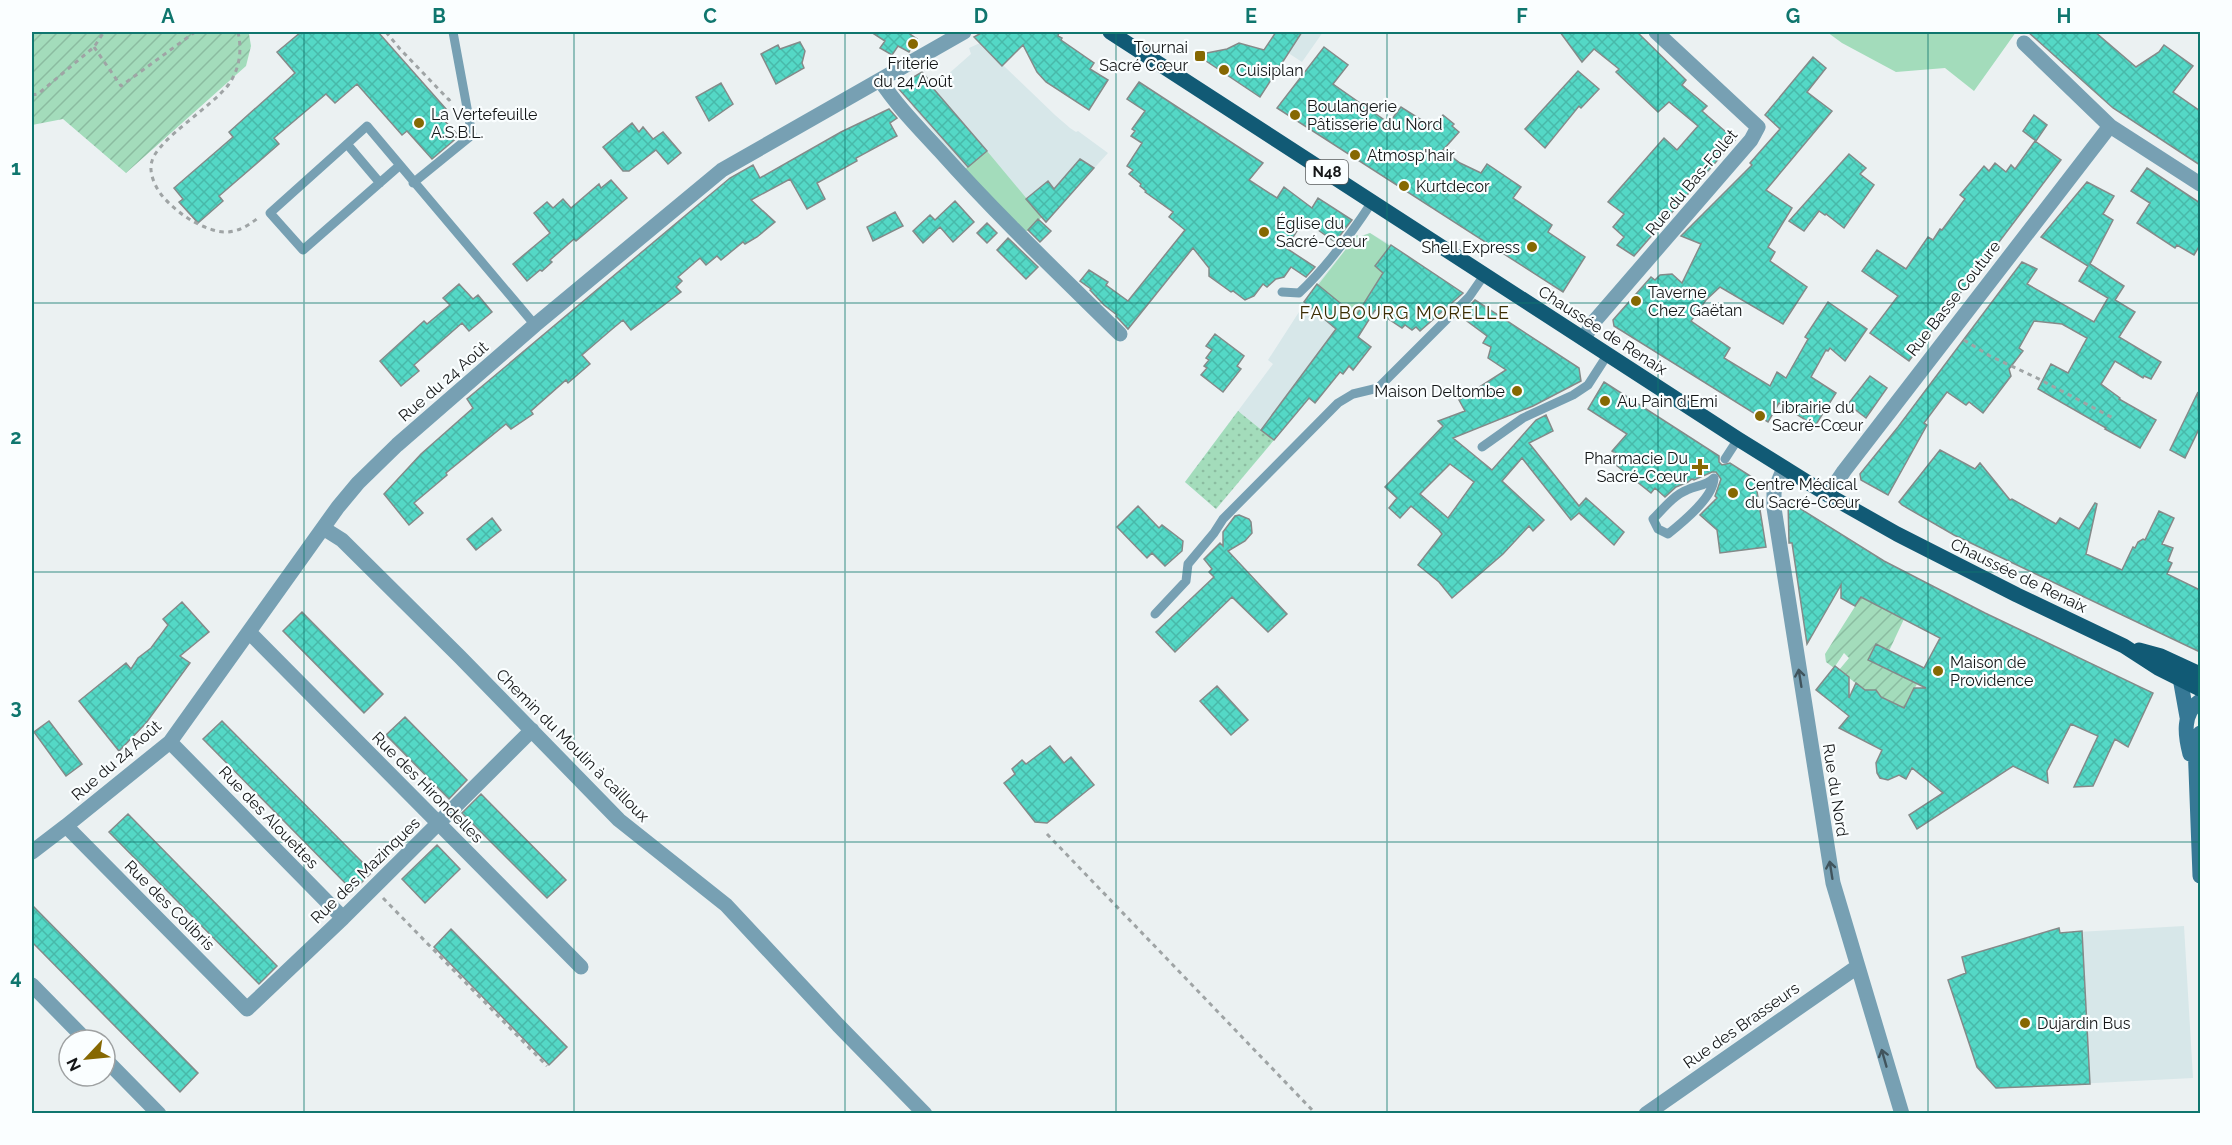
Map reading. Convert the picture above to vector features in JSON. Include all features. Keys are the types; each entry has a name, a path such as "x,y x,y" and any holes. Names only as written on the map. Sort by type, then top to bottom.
{"main road":[{"name":"Chaussée de Renaix","path":"1110,32 1828,495 1958,566 2124,646 2158,668 2200,689"},
{"name":"Chaussée de Renaix","path":"2124,646 2161,656 2200,674"}],"street":[{"name":"Rue du 24 Août","path":"32,852 170,742 323,528 358,483 397,445 722,170 964,32"},
{"name":"Rue du Bas-Follet","path":"1584,339 1592,324 1751,140 1758,127 1656,32"},
{"path":"2024,43 2110,126 2200,184"},
{"path":"880,80 901,108 976,192 1120,334"},
{"name":"Rue Basse Couture","path":"1828,495 1950,332 2110,126"},
{"name":"Rue du Nord","path":"1784,468 1774,492 1779,545 1833,883 1902,1113"},
{"name":"Chemin du Moulin à cailloux","path":"323,528 342,540 619,820 726,905 838,1026 925,1113"},
{"name":"Rue des Hirondelles","path":"249,632 581,968"},
{"path":"2180,678 2187,717 2189,750 2195,772"},
{"path":"2187,717 2194,705 2200,701"},
{"name":"Rue des Mazinques","path":"247,1009 374,888 532,730"},
{"path":"2200,733 2195,743 2200,876"},
{"name":"Rue des Alouettes","path":"170,742 343,918"},
{"path":"2195,772 2200,754"},
{"name":"Rue des Colibris","path":"66,826 247,1009"},
{"name":"Rue des Brasseurs","path":"1646,1113 1857,967"},
{"path":"32,985 74,1028"},
{"path":"117,1071 159,1113"}],"lane":[{"path":"413,183 472,135 453,32"},
{"path":"399,166 303,250 270,213 367,126 535,326"},
{"path":"347,144 380,183"},
{"path":"1282,292 1299,292 1312,281 1356,226 1372,201"},
{"path":"1155,614 1186,581 1188,564 1223,519 1332,408 1353,394 1378,388 1469,297 1485,274"},
{"path":"1482,447 1523,418 1573,395 1588,385 1608,354"},
{"path":"1725,459 1738,439"},
{"path":"1714,478 1710,493 1684,521 1668,534 1659,530 1653,519 1671,501 1686,490 1708,484 1714,478"}],"path":[{"path":"32,95 38,94 94,47 104,32"},
{"path":"94,47 121,86 195,32"},
{"path":"238,32 241,46 239,63 230,82 219,96 157,149 151,162 152,178 159,193 173,208 202,227 219,232 235,231 248,226 260,216 270,213"},
{"path":"386,32 450,100 458,90"},
{"path":"1950,332 1990,356 2113,418"},
{"path":"1047,834 1317,1113"},
{"path":"374,888 547,1066"}],"shaded area":[{"path":"1271,32 1323,32 1302,62 1270,41 1274,34"},
{"path":"980,43 1070,128 1078,131 1108,153 1057,209 1038,219 1027,231 1022,230 965,169 912,106 971,54 969,48"},
{"path":"1370,233 1391,245 1390,287 1358,337 1371,347 1353,370 1349,367 1343,374 1340,372 1315,403 1308,398 1216,509 1185,482 1273,364 1268,360 1317,284 1357,235 1359,237"},
{"path":"2184,926 2193,1078 1996,1088 1977,1067 1948,980 1966,973 1961,957 2059,928 2060,933"}],"green space":[{"path":"32,32 252,32 249,34 251,46 246,66 126,173 63,119 32,125"},
{"path":"1827,32 2016,32 1974,91 1945,68 1896,72 1842,43"},
{"path":"987,151 1042,217 1027,231 1022,230 965,169"},
{"path":"1370,233 1390,246 1375,266 1383,273 1356,316 1318,285 1357,235 1359,237"},
{"path":"1238,411 1274,440 1216,509 1185,482"},
{"path":"1861,597 1904,619 1889,651 1876,644 1868,660 1917,684 1904,708 1879,696 1874,690 1868,693 1839,670 1849,658 1844,653 1834,668 1826,662 1825,654"}],"building":[{"name":"La Vertefeuille A.S.B.L.","path":"301,32 378,32 446,109 439,115 459,136 432,159 407,131 402,135 357,84 335,103 326,94 274,138 279,144 219,196 223,201 198,223 179,202 183,199 174,188 233,137 229,132 295,73 277,52"},
{"path":"871,32 907,32 917,39 909,52 898,46 892,55 880,48 885,41"},
{"path":"983,32 1059,32 1058,36 1062,38 1061,40 1094,63 1090,69 1108,80 1089,110 1046,82 1037,72 1023,45 1002,66 974,37"},
{"path":"1276,32 1302,32 1260,97 1197,55 1227,49 1239,43 1264,50"},
{"path":"1560,32 1637,32 1686,80 1682,85 1707,106 1702,111 1735,140 1634,256 1617,245 1624,237 1613,227 1624,214 1608,202 1664,138 1677,150 1698,126 1669,102 1658,112 1616,72 1619,69 1594,49 1582,62"},
{"path":"2028,32 2095,32 2136,67 2159,52 2164,45 2193,66 2173,92 2200,111 2200,165 2113,108"},
{"path":"800,42 805,51 802,63 804,68 776,84 761,54 778,45 780,49"},
{"path":"1324,47 1348,65 1333,84 1389,123 1401,107 1434,128 1443,115 1454,124 1452,126 1459,132 1443,150 1460,163 1481,173 1487,164 1521,187 1513,198 1552,225 1548,232 1585,257 1563,292 1277,108"},
{"path":"1813,57 1826,68 1807,92 1832,111 1766,190 1792,208 1768,247 1775,252 1770,261 1807,287 1783,324 1720,287 1706,300 1691,321 1730,348 1724,358 1770,386 1777,372 1786,378 1808,339 1805,337 1828,302 1867,329 1845,361 1830,348 1826,350 1811,377 1836,393 1815,426 1779,403 1768,422 1614,326 1613,320 1651,277 1655,280 1660,275 1672,274 1682,283 1701,244 1681,236 1752,165 1750,163 1780,129 1765,115"},
{"path":"1578,71 1599,89 1581,108 1579,106 1545,148 1525,129"},
{"path":"922,72 934,86 932,87 987,151 968,167 897,87"},
{"path":"1139,82 1263,163 1249,180 1277,198 1284,187 1312,208 1318,198 1352,220 1335,242 1304,220 1286,248 1315,267 1306,277 1291,267 1284,277 1276,279 1267,287 1263,284 1254,296 1245,300 1209,276 1209,268 1193,248 1128,329 1091,289 1080,281 1089,270 1108,282 1106,285 1128,301 1185,230 1169,217 1173,212 1145,192 1141,184 1129,174 1133,170 1127,166 1142,143 1131,136 1135,131 1132,129 1145,111 1127,99"},
{"path":"721,83 733,104 709,121 696,97"},
{"path":"889,109 897,118 890,123 897,136 817,183 825,199 807,209 790,179 751,200 775,222 757,237 745,244 743,242 721,260 717,256 706,265 700,258 678,277 682,281 676,287 681,292 631,330 623,320 582,355 590,364 568,383 566,380 531,411 533,414 511,429 506,424 446,473 447,475 414,503 423,513 409,525 384,494 421,454 473,408 467,399 730,178 753,165 760,178 841,132"},
{"path":"2034,115 2047,125 2036,141 2023,131"},
{"path":"632,123 639,132 643,127 653,139 663,132 681,153 668,164 656,150 629,171 623,171 603,147"},
{"path":"2035,141 2061,160 1909,361 1870,333 1898,296 1862,271 1877,250 1906,269 1928,237 1933,240 1940,229 1942,230 1965,199 1960,195 1984,166 1989,171 1995,163 2006,172 2011,165 2015,169"},
{"path":"1849,154 1866,168 1860,174 1874,185 1844,228 1819,211 1804,231 1789,221"},
{"path":"1080,159 1094,168 1046,222 1026,199 1048,181 1054,189"},
{"path":"2147,168 2200,203 2200,245 2194,255 2177,245 2175,248 2137,223 2150,203 2131,191"},
{"path":"611,180 627,198 576,241 574,239 550,260 552,262 542,271 540,270 527,281 513,264 550,233 534,213 547,202 553,208 563,199 571,208 599,184 601,188"},
{"path":"2087,182 2114,196 2103,214 2113,220 2090,264 2124,286 2115,300 2135,312 2119,337 2161,362 2151,379 2144,376 2143,378 2115,361 2101,384 2119,399 2156,420 2140,448 2038,389 2051,364 2068,373 2087,338 2062,324 2034,321 2019,348 2023,351 2009,369 2011,376 1983,413 1969,402 1966,405 1947,392 1924,423 1927,425 1888,495 1861,480 1860,474 2022,262 2037,269 2027,284 2094,322 2108,298 2079,281 2088,266 2041,237"},
{"path":"955,201 974,222 953,242 940,227 923,243 913,231 930,215 935,220"},
{"path":"895,212 903,226 873,241 867,227"},
{"path":"1038,219 1051,231 1040,242 1028,230"},
{"path":"987,223 997,233 987,243 977,233"},
{"path":"1008,238 1038,267 1026,279 997,250"},
{"path":"1391,245 1463,293 1420,331 1416,327 1412,330 1405,325 1402,328 1375,310 1358,337 1371,347 1353,370 1349,366 1343,374 1340,372 1315,403 1309,398 1274,440 1261,430 1336,329 1304,302 1317,284 1356,316 1383,273 1375,266"},
{"path":"459,284 473,299 478,295 492,312 469,331 462,323 414,365 419,371 401,386 380,361 424,321 427,324 450,305 443,298"},
{"path":"1475,300 1579,368 1581,381 1533,406 1453,438 1492,470 1536,420 1546,415 1553,431 1529,443 1579,506 1586,498 1624,532 1614,545 1579,513 1571,520 1522,458 1502,481 1544,520 1533,531 1529,526 1503,554 1452,598 1439,582 1418,565 1442,534 1411,506 1400,518 1389,508 1397,498 1385,487 1443,426 1438,421 1465,411 1459,400 1506,370 1488,358 1491,347 1483,343 1487,336 1460,316","holes":["1450,464 1474,482 1448,518 1420,494"]},
{"path":"1215,334 1244,356 1237,366 1241,369 1223,392 1201,375 1207,368 1204,366 1209,360 1206,358 1212,350 1206,346"},
{"path":"1870,376 1887,388 1866,418 1848,404"},
{"path":"1604,382 1719,456 1719,462 1722,465 1730,463 1755,479 1766,547 1720,553 1717,530 1700,515 1717,498 1715,496 1721,479 1716,472 1692,479 1676,487 1665,497 1655,488 1651,493 1611,461 1618,455 1612,451 1627,434 1588,409"},
{"path":"2198,392 2199,429 2185,458 2170,450"},
{"path":"1940,450 1975,469 1980,463 2010,500 2012,499 2056,524 2060,518 2079,529 2095,503 2097,504 2086,554 2122,570 2133,547 2135,548 2143,539 2145,540 2159,511 2174,518 2162,544 2173,548 2168,561 2172,563 2167,574 2200,590 2200,652 1954,535 1902,505 1899,502"},
{"path":"1788,501 1884,561 1985,613 2153,693 2128,747 2115,739 2093,786 2074,787 2098,736 2071,724 2047,771 2048,783 2013,766 1917,829 1909,815 1943,793 1912,768 1906,779 1899,775 1888,780 1880,778 1876,763 1882,750 1839,728 1849,716 1816,690 1835,666 1849,677 1849,698 1856,683 1865,690 1876,690 1881,697 1904,708 1914,688 1926,688 1868,660 1876,644 1924,668 1940,638 1861,597 1855,606 1841,598 1841,585 1807,644 1792,543 1789,543"},
{"path":"1138,506 1159,528 1162,525 1183,541 1182,551 1165,566 1152,553 1147,558 1117,527"},
{"path":"1239,515 1249,519 1252,533 1245,541 1228,551 1287,614 1268,632 1232,597 1175,652 1156,632 1214,577 1209,572 1212,569 1204,559 1220,543 1223,546 1223,532 1235,516"},
{"path":"492,518 501,530 476,550 467,539"},
{"path":"182,602 209,632 180,656 190,663 146,723 119,751 79,701 126,663 131,669 168,625 163,619"},
{"path":"302,612 383,694 364,713 283,631"},
{"path":"1217,686 1248,720 1231,735 1200,701"},
{"path":"405,717 467,780 449,799 386,735"},
{"path":"49,721 82,764 66,776 34,732"},
{"path":"222,721 372,872 353,891 203,739"},
{"path":"1050,746 1064,763 1071,757 1094,785 1047,823 1035,822 1004,783 1015,774 1012,769 1022,760 1026,764"},
{"path":"481,794 566,880 547,898 462,813"},
{"path":"128,814 277,966 259,984 109,832"},
{"path":"437,845 460,869 425,903 402,879"},
{"path":"32,905 198,1073 180,1092 32,942"},
{"name":"Dujardin Bus","path":"2059,928 2060,933 2082,931 2090,1084 1996,1088 1977,1067 1948,980 1966,973 1962,957"},
{"path":"451,929 567,1047 549,1065 434,947"}],"place":[{"name":"Friterie du 24 Août","path":"913,44"},
{"name":"Tournai Sacré Cœur","path":"1200,56"},
{"name":"Cuisiplan","path":"1224,70"},
{"name":"Boulangerie Pâtisserie du Nord","path":"1295,115"},
{"name":"La Vertefeuille A.S.B.L.","path":"419,123"},
{"name":"Atmosp'hair","path":"1355,155"},
{"name":"Kurtdecor","path":"1404,186"},
{"name":"Église du Sacré-Cœur","path":"1264,232"},
{"name":"Shell Express","path":"1532,247"},
{"name":"Taverne Chez Gaëtan","path":"1636,301"},
{"name":"Maison Deltombe","path":"1517,391"},
{"name":"Au Pain d'Emi","path":"1605,401"},
{"name":"Librairie du Sacré-Cœur","path":"1760,416"},
{"name":"Pharmacie Du Sacré-Cœur","path":"1700,467"},
{"name":"Centre Médical du Sacré-Cœur","path":"1733,493"},
{"name":"Maison de Providence","path":"1938,671"},
{"name":"Dujardin Bus","path":"2025,1023"}],"district":[{"name":"FAUBOURG MORELLE","path":"1405,313"}]}
